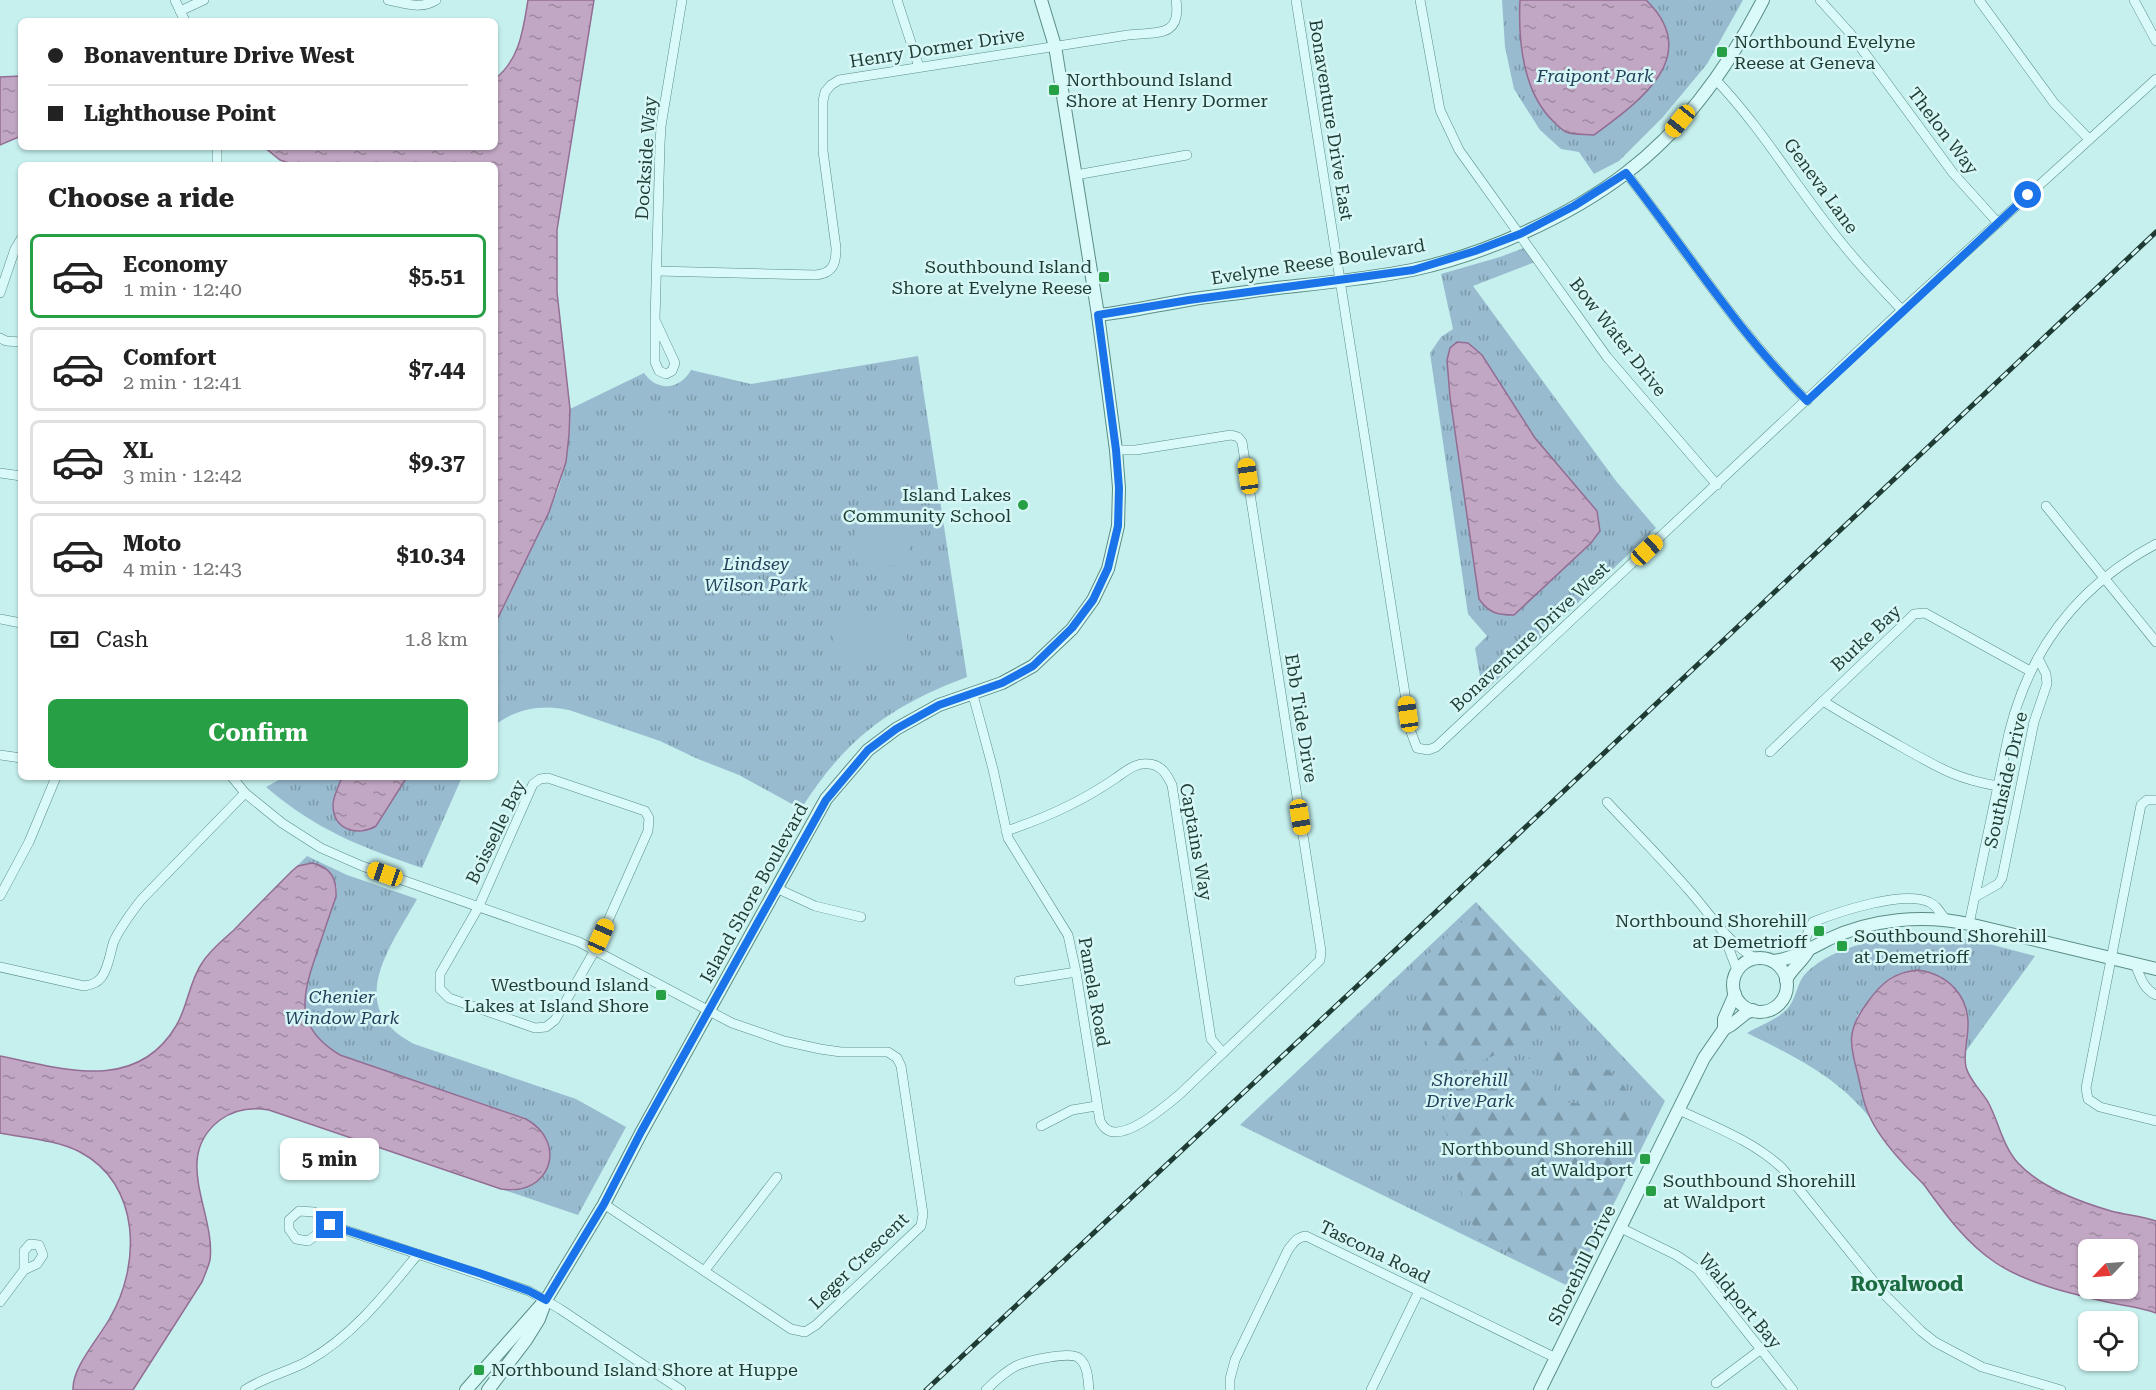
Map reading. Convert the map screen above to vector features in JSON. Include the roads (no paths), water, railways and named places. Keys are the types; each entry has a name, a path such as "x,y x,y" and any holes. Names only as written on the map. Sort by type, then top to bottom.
{"street":[{"path":"175,0 184,18"},
{"path":"180,11 204,0"},
{"path":"388,0 419,6 435,0"},
{"name":"Dockside Way","path":"655,320 675,363 672,371 666,374 659,371 655,362 655,320 661,126 682,0"},
{"path":"897,0 919,67"},
{"name":"Island Shore Boulevard","path":"488,1390 539,1319 546,1300 604,1204 641,1132 826,800 868,750 896,729 939,705 1002,683 1033,666 1072,628 1093,600 1108,568 1118,526 1119,488 1116,450 1098,315 1055,46 1041,0"},
{"name":"Henry Dormer Drive","path":"657,270 816,275 829,272 834,267 836,258 823,152 823,101 825,92 839,80 1164,31 1173,26 1178,18 1176,0"},
{"name":"Bonaventure Drive East","path":"1297,0 1340,280"},
{"path":"1420,0 1440,110 1459,150 1520,234"},
{"name":"Evelyne Reese Boulevard","path":"1098,315 1189,300 1413,270 1520,234 1574,206 1626,173 1668,136 1715,79 1748,29 1763,0"},
{"name":"Thelon Way","path":"1820,0 1850,33 1953,173 1998,223"},
{"path":"1979,0 2054,103 2089,139"},
{"path":"1986,8 1993,0"},
{"path":"2134,0 2156,41"},
{"name":"Geneva Lane","path":"1715,79 1734,98 1762,133 1840,241 1873,281 1902,310"},
{"name":"Bonaventure Drive West","path":"1340,280 1411,732 1417,748 1428,750 1436,747 1902,310 2156,79"},
{"path":"1076,175 1187,155"},
{"path":"1626,173 1671,230 1741,328 1782,377 1807,401"},
{"name":"Bow Water Drive","path":"1520,234 1607,357 1717,485"},
{"path":"0,293 18,244"},
{"path":"0,338 18,342"},
{"name":"Ebb Tide Drive","path":"1110,1131 1127,1130 1156,1113 1180,1094 1320,960 1321,951 1242,442 1238,437 1231,435 1136,450 1116,450"},
{"path":"0,473 18,476"},
{"path":"2046,506 2156,642"},
{"name":"Southside Drive","path":"1970,924 2013,716 2030,670 2052,633 2069,612 2123,562 2156,544"},
{"name":"Burke Bay","path":"1770,752 1914,614 1925,613 2030,670"},
{"path":"0,619 18,622"},
{"name":"Southside Drive","path":"1975,897 1998,884 2002,878 2034,722 2047,684 2046,674 2038,658"},
{"name":"Pamela Road","path":"973,695 993,769 1006,831 1012,846 1068,935 1076,972 1096,1106 1100,1121 1110,1131"},
{"path":"1823,701 1858,724 1954,776 1971,782 1998,786"},
{"path":"0,755 18,758"},
{"name":"Captains Way","path":"1006,831 1068,808 1134,766 1149,764 1161,768 1172,785 1174,794 1211,1039 1223,1053"},
{"name":"Boisselle Bay","path":"478,908 533,784 540,779 556,779 638,808 645,811 649,818 648,831 595,950"},
{"path":"0,896 29,842 55,780"},
{"path":"234,780 245,793 282,823 321,848 362,866 441,892 478,908 533,925 595,950 709,1012"},
{"path":"0,968 84,986 101,979 114,941 127,918 141,900 245,793"},
{"path":"2156,800 2147,800 2141,806 2086,1088 2088,1099 2100,1107 2156,1121"},
{"path":"1607,802 1705,908 1723,933 1737,970 1755,958 1723,933"},
{"path":"776,888 815,906 861,917"},
{"name":"Shorehill Drive","path":"1540,1390 1704,1058 1724,1029 1753,1010 1767,1010 1776,1006 1785,994 1789,973 1803,961 1808,951 1805,939 1813,922 1871,904 1918,899 1932,903 1945,919"},
{"path":"478,908 441,974 440,989 449,998 535,1028 546,1027 555,1020 595,950"},
{"name":"Shorehill Drive","path":"1755,958 1766,958 1773,962 1808,951 1852,930 1886,921 1945,919 2156,969"},
{"path":"1773,962 1783,971 1786,980"},
{"path":"2135,964 2145,986 2156,995"},
{"name":"Shorehill Drive","path":"1724,1029 1724,1019 1735,994 1733,982 1737,970"},
{"path":"1018,981 1076,972"},
{"path":"1735,994 1742,1004 1753,1010"},
{"name":"Leger Crescent","path":"604,1204 791,1329 805,1332 816,1325 921,1226 923,1215 901,1066 897,1058 888,1052 841,1052 793,1044 740,1026 709,1012"},
{"path":"1041,1126 1072,1110 1096,1106"},
{"path":"1679,1110 1753,1146 1774,1160 1883,1293 1935,1342 1982,1367 2061,1390"},
{"path":"705,1270 777,1177"},
{"path":"330,1225 520,1288 546,1300 681,1390"},
{"name":"Waldport Bay","path":"1621,1228 1676,1255 1697,1269 1793,1390"},
{"name":"Tascona Road","path":"1230,1390 1232,1367 1288,1250 1300,1237 1314,1239 1556,1358"},
{"path":"245,1390 260,1381 308,1361 348,1332 365,1316 418,1254"},
{"path":"0,1302 24,1270"},
{"path":"1371,1390 1419,1291"},
{"name":"Island Shore Boulevard","path":"471,1389 524,1323 546,1300"},
{"path":"1716,1383 1760,1350"},
{"path":"986,1390 1016,1366 1035,1360 1077,1355 1086,1367 1089,1390"}],"water":[{"path":"528,0 594,0 557,230 557,292 570,409 566,462 549,512 498,618 498,162 286,162 268,150 498,150 498,76 510,62 522,33"},
{"path":"1520,0 1646,0 1662,21 1669,40 1667,59 1659,76 1646,93 1594,135 1566,132 1544,111 1529,82 1520,32"},
{"path":"18,76 18,137 0,145 0,77"},
{"path":"1457,342 1468,343 1482,355 1535,438 1597,511 1600,531 1591,543 1514,615 1494,612 1479,599 1450,397 1447,360 1450,348"},
{"path":"341,780 405,780 376,826 362,831 354,831 342,826 334,814 334,798"},
{"path":"312,863 324,867 332,875 336,891 307,985 306,1011 315,1034 325,1045 340,1055 526,1119 539,1129 547,1141 550,1154 548,1166 542,1177 532,1185 518,1189 501,1189 269,1110 250,1109 231,1113 220,1120 206,1135 199,1151 197,1168 199,1186 210,1242 210,1260 202,1282 133,1390 73,1390 81,1362 110,1318 120,1297 127,1274 130,1227 115,1184 100,1166 71,1148 0,1133 0,1056 72,1070 96,1071 119,1069 140,1061 159,1047 176,1026 194,978 209,954 292,871 298,866"},
{"path":"1918,970 1929,972 1947,981 1960,996 1967,1015 1966,1067 1972,1081 1988,1102 2008,1149 2027,1172 2049,1187 2087,1203 2156,1221 2156,1313 2093,1299 2138,1299 2138,1239 2078,1239 2078,1295 2021,1276 1996,1263 1975,1246 1957,1228 1925,1186 1884,1140 1865,1106 1853,1054 1852,1037 1856,1021 1872,996 1889,980 1902,973"}],"railway":[{"path":"926,1390 2156,232"}],"place":[{"name":"Northbound Evelyne Reese at Geneva","path":"1722,52"},
{"name":"Northbound Island Shore at Henry Dormer","path":"1054,90"},
{"name":"Southbound Island Shore at Evelyne Reese","path":"1104,277"},
{"name":"Island Lakes Community School","path":"1023,505"},
{"name":"Northbound Shorehill at Demetrioff","path":"1819,931"},
{"name":"Southbound Shorehill at Demetrioff","path":"1842,946"},
{"name":"Westbound Island Lakes at Island Shore","path":"661,995"},
{"name":"Northbound Shorehill at Waldport","path":"1645,1159"},
{"name":"Southbound Shorehill at Waldport","path":"1651,1191"},
{"name":"Northbound Island Shore at Huppe","path":"479,1370"}],"district":[{"name":"Royalwood","path":"1907,1284"}],"park label":[{"name":"Fraipont Park","path":"1595,76"},
{"name":"Lindsey Wilson Park","path":"756,574"},
{"name":"Chenier Window Park","path":"342,1007"},
{"name":"Shorehill Drive Park","path":"1470,1090"}]}
